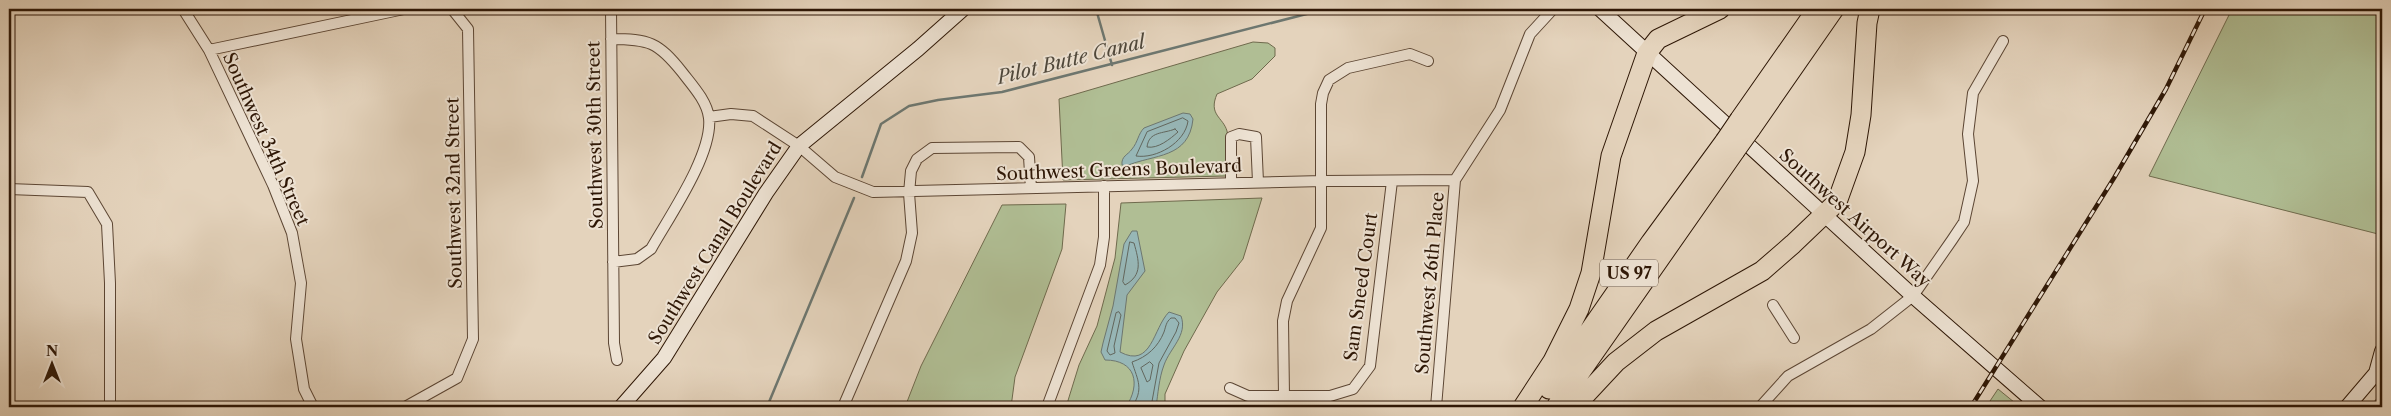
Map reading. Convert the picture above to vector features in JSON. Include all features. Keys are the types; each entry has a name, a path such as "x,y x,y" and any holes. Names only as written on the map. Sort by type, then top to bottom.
{"highway":[{"path":"1523,407 1553,361 1579,309 1591,273 1611,156 1647,53 1658,39 1720,9"},
{"name":"US 97","path":"1556,407 1745,124 1818,9"},
{"name":"US 97","path":"1745,124 1834,9"},
{"path":"1574,407 1616,362 1656,331 1762,270 1837,202 1855,152 1861,115 1867,23 1870,9"},
{"name":"US 97","path":"1537,407 1651,242 1730,146"}],"main road":[{"name":"Southwest Canal Boulevard","path":"621,407 664,358 766,194 799,146 918,49 962,9"},
{"name":"Southwest Airport Way","path":"1600,9 1913,296 2040,407"},
{"path":"2347,407 2376,373 2382,351"}],"street":[{"name":"Southwest 34th Street","path":"183,9 209,50 272,184 292,233 301,283 296,339 304,389 313,407"},
{"path":"209,50 404,9"},
{"name":"Southwest 32nd Street","path":"405,407 458,378 473,339 468,28 452,9"},
{"name":"Southwest 30th Street","path":"611,9 614,343 617,360"},
{"name":"Southwest 26th Place","path":"1436,407 1455,180 1500,110 1530,34 1553,9"},
{"path":"611,38 637,38 664,50 698,93 709,118 706,150 651,249 637,259 613,262"},
{"path":"1760,407 1788,376 1871,329 1913,296 1964,222 1972,181 1968,134 1972,93 2003,41"},
{"path":"1284,396 1283,321 1290,294 1321,228 1321,104 1323,93 1329,80 1348,68 1410,54 1428,61"},
{"name":"Southwest Greens Boulevard","path":"709,118 731,114 753,116 799,146 835,177 873,192 909,193 1258,182 1455,180"},
{"path":"1231,183 1231,138 1239,134 1256,137 1258,182"},
{"path":"843,407 906,260 912,233 909,193 913,165 921,154 932,148 1019,147 1029,157 1031,188"},
{"name":"Sam Sneed Court","path":"1230,388 1248,396 1330,396 1353,389 1370,366 1392,181"},
{"path":"1047,407 1100,265 1104,237 1104,186"},
{"path":"9,189 88,192 107,224 110,283 110,407"},
{"path":"1773,305 1794,338"}],"green space":[{"path":"2232,9 2382,9 2382,235 2149,176"},
{"path":"1253,42 1268,43 1275,48 1275,56 1252,79 1217,94 1215,101 1215,111 1225,126 1228,136 1227,176 1063,180 1059,99"},
{"path":"1262,198 1243,259 1217,292 1184,351 1165,394 1165,407 1066,407 1079,365 1097,326 1115,258 1121,203"},
{"path":"1066,204 1062,249 1015,377 1011,407 905,407 921,366 1002,205"},
{"path":"1998,389 2020,407 1986,407"},
{"path":"2382,392 2382,407 2370,407"}],"water":[{"path":"1183,113 1190,114 1193,119 1185,142 1168,153 1126,166 1122,165 1124,158 1134,146 1144,128"},
{"path":"1132,231 1137,231 1145,271 1127,295 1120,352 1131,356 1139,355 1145,351 1169,312 1181,316 1183,323 1180,335 1162,370 1156,407 1126,407 1133,390 1133,375 1123,364 1105,360 1101,352 1113,306 1124,244"}],"waterway":[{"path":"1096,9 1112,65"},
{"name":"Pilot Butte Canal","path":"862,177 881,124 909,106 938,100 1002,92 1326,9"},
{"name":"Pilot Butte Canal","path":"767,407 854,198"}],"railway":[{"path":"1971,407 2114,178 2166,89 2205,9"}]}
